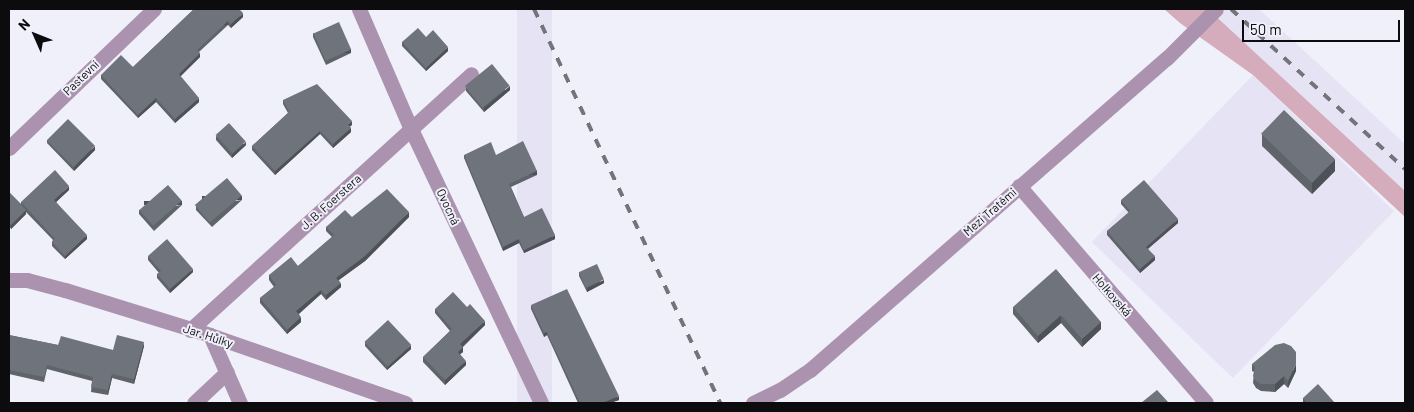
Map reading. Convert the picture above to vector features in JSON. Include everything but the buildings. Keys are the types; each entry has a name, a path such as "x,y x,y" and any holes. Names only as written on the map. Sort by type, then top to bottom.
{"street":[{"name":"Pastevní","path":"9,148 154,9"},
{"name":"Ovocná","path":"358,9 411,128 541,403"},
{"name":"Mezi Tratěmi","path":"754,403 780,390 810,370 1167,58 1216,9"},
{"name":"J. B. Foerstera","path":"190,330 471,74"},
{"name":"Holkovská","path":"1019,186 1206,403"},
{"name":"Jar. Hůlky","path":"9,280 27,280 210,335 404,403"},
{"path":"210,335 240,403"},
{"path":"194,403 227,372"}],"shaded area":[{"path":"517,9 552,9 552,403 517,403"},
{"path":"1164,9 1208,9 1405,191 1405,217 1253,75 1180,23"},
{"path":"1208,9 1259,9 1405,144 1405,191"},
{"path":"1253,75 1394,211 1233,378 1092,242"}],"railway":[{"path":"534,9 720,403"},
{"path":"1231,9 1405,169"}]}
